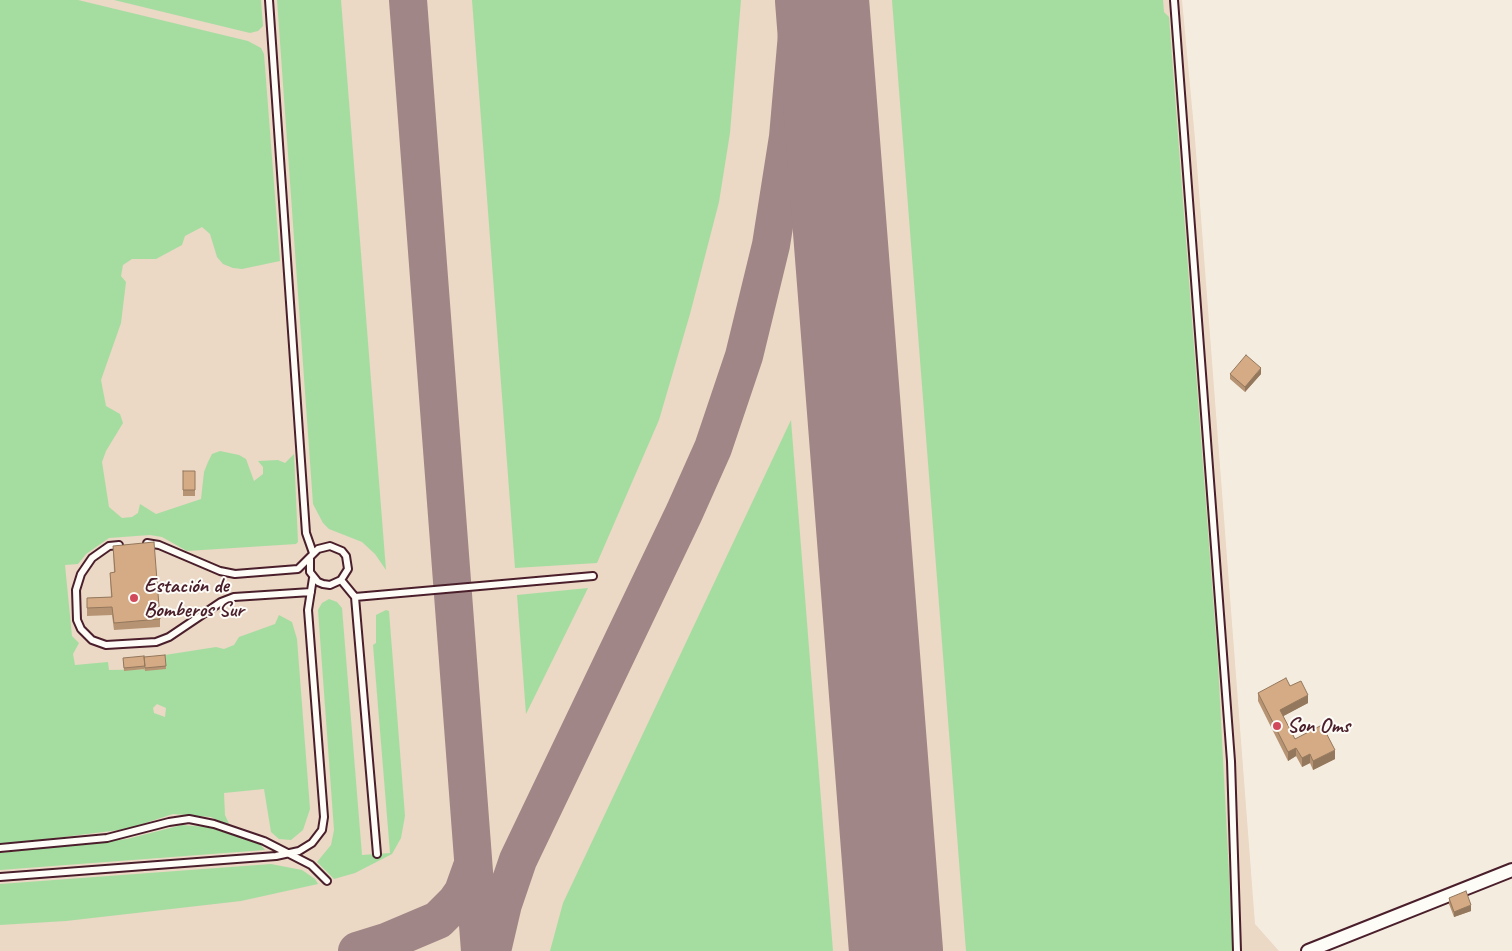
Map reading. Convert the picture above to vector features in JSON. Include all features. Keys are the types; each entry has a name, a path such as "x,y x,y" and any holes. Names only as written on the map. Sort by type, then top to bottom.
{"street":[{"path":"1308,951 1512,870"}],"lane":[{"path":"0,877 289,854 299,851 312,843 323,824 308,610 313,578 309,566 311,556 306,533 269,0"},
{"path":"1174,0 1231,761 1237,951"},
{"path":"136,544 159,545 220,571 235,574 298,569 324,546 336,547 342,551 348,562 345,575 341,580 330,585 323,584 313,578"},
{"path":"127,545 109,546 92,558 82,574 76,590 77,620 81,629 92,640 106,645 156,642 169,637 221,602 234,597 311,592"},
{"path":"355,596 593,576"},
{"path":"341,580 355,596 377,854"},
{"path":"0,848 108,838 174,821 189,820 214,824 264,841 311,865 326,881"}],"shaded area":[{"path":"0,0 1182,0 1195,139 1255,924 1279,951 0,951"}],"green space":[{"path":"0,0 78,0 248,41 261,48 264,54 280,261 242,269 223,264 217,257 210,234 202,227 185,236 182,245 156,259 132,259 123,265 121,276 126,282 121,323 101,380 106,406 120,414 123,423 106,451 102,462 109,507 122,518 132,517 138,513 140,504 156,514 201,499 204,472 212,454 220,451 239,455 246,459 254,481 263,474 263,467 258,461 278,460 285,463 294,454 298,542 296,544 187,551 162,537 150,535 109,538 86,554 78,564 65,565 72,636 79,643 73,654 75,665 108,662 109,670 166,669 165,655 216,647 224,649 234,645 239,637 275,624 279,615 292,622 297,639 310,809 303,830 291,840 279,839 271,832 264,789 224,793 225,815 230,826 211,817 173,814 127,829 0,845","holes":["157,704 166,708 165,717 154,713 153,708"]},
{"path":"114,0 261,0 263,26 258,31 250,33"},
{"path":"277,0 341,0 386,570 375,554 362,542 329,529 323,523 313,504"},
{"path":"472,0 741,0 730,133 719,202 690,314 659,420 597,563 515,568"},
{"path":"892,0 1163,0 1164,12 1169,17 1218,663 1233,951 966,951"},
{"path":"791,420 833,951 550,951 563,903"},
{"path":"588,588 526,714 517,595"},
{"path":"329,599 337,602 342,608 362,855 390,853 373,645 376,643 376,615 386,610 389,611 405,816 401,838 392,854 355,873 334,879 317,862 331,845 334,830 318,610 322,603"},
{"path":"182,825 207,827 259,843 265,850 0,870 0,853 127,839"},
{"path":"271,864 302,870 315,879 318,884 241,901 66,921 0,925 0,884"}],"building":[{"path":"1246,355 1261,368 1245,387 1230,374"},
{"path":"183,471 195,471 195,490 183,490"},
{"name":"Estación de Bomberos Sur","path":"154,542 160,619 114,623 112,607 87,608 87,598 112,597 110,573 115,572 113,546"},
{"path":"165,655 166,666 145,668 144,657"},
{"path":"144,656 145,666 124,668 123,658"},
{"name":"Son Oms","path":"1286,678 1290,686 1301,681 1308,695 1280,710 1295,739 1322,725 1335,750 1313,761 1310,754 1302,758 1296,748 1288,752 1258,693"},
{"path":"1466,891 1471,905 1454,912 1449,898"}],"taxiway":[{"path":"408,0 480,951"},
{"path":"492,951 503,904 518,860 684,513 713,448 744,356 771,245 788,137 800,0"},
{"path":"357,951 386,942 438,920 463,892 473,864"}],"runway":[{"path":"822,0 896,951"}],"place":[{"name":"Estación de Bomberos Sur","path":"134,598"},
{"name":"Son Oms","path":"1277,726"}]}
